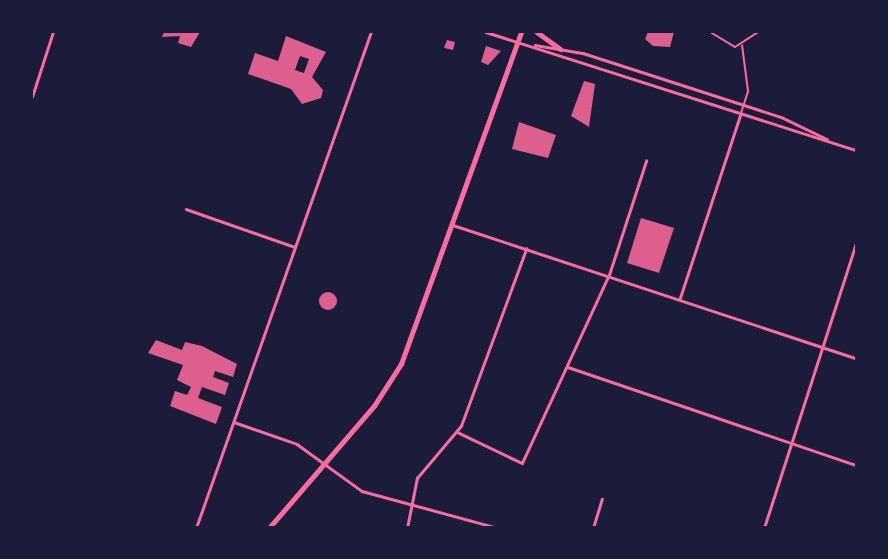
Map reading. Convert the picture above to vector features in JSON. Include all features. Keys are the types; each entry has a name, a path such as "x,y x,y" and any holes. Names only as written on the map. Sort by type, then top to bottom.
{"highway":[{"path":"269,527 374,406 401,364 521,32"},
{"path":"537,32 560,49"}],"street":[{"path":"32,97 53,32"},
{"path":"196,527 371,32"},
{"path":"486,32 829,140"},
{"path":"532,45 560,49 743,105 856,150"},
{"path":"680,299 741,114"},
{"path":"457,432 522,463 609,275 646,161"},
{"path":"186,209 295,247"},
{"path":"453,225 856,358"},
{"path":"764,527 856,244"},
{"path":"407,527 409,503 427,460 457,432 526,249"},
{"path":"568,367 856,465"},
{"path":"234,422 297,444 354,488 498,527"},
{"path":"593,527 602,499"}],"lane":[{"path":"710,32 735,47 741,56"},
{"path":"735,47 758,32"},
{"path":"741,45 748,91 741,114"}],"building":[{"path":"164,32 200,32 191,47 178,43 180,36 162,37"},
{"path":"648,32 674,32 670,47 653,46 645,39"},
{"path":"286,36 326,52 312,77 323,90 321,98 302,104 291,89 248,74 255,53 278,61","holes":["300,56 309,59 304,73 295,70"]},
{"path":"447,40 455,42 453,50 444,48"},
{"path":"486,46 501,51 488,65 481,62"},
{"path":"584,81 595,84 589,127 571,116"},
{"path":"519,122 556,135 548,158 512,149"},
{"path":"641,218 674,228 659,273 627,263"},
{"path":"328,292 334,295 337,301 334,307 328,310 322,307 319,301 322,295"},
{"path":"156,340 182,350 185,342 202,346 237,364 233,377 215,371 213,377 229,383 225,395 202,387 198,398 222,407 216,424 170,406 175,391 187,395 191,387 177,380 183,365 148,353"}]}
